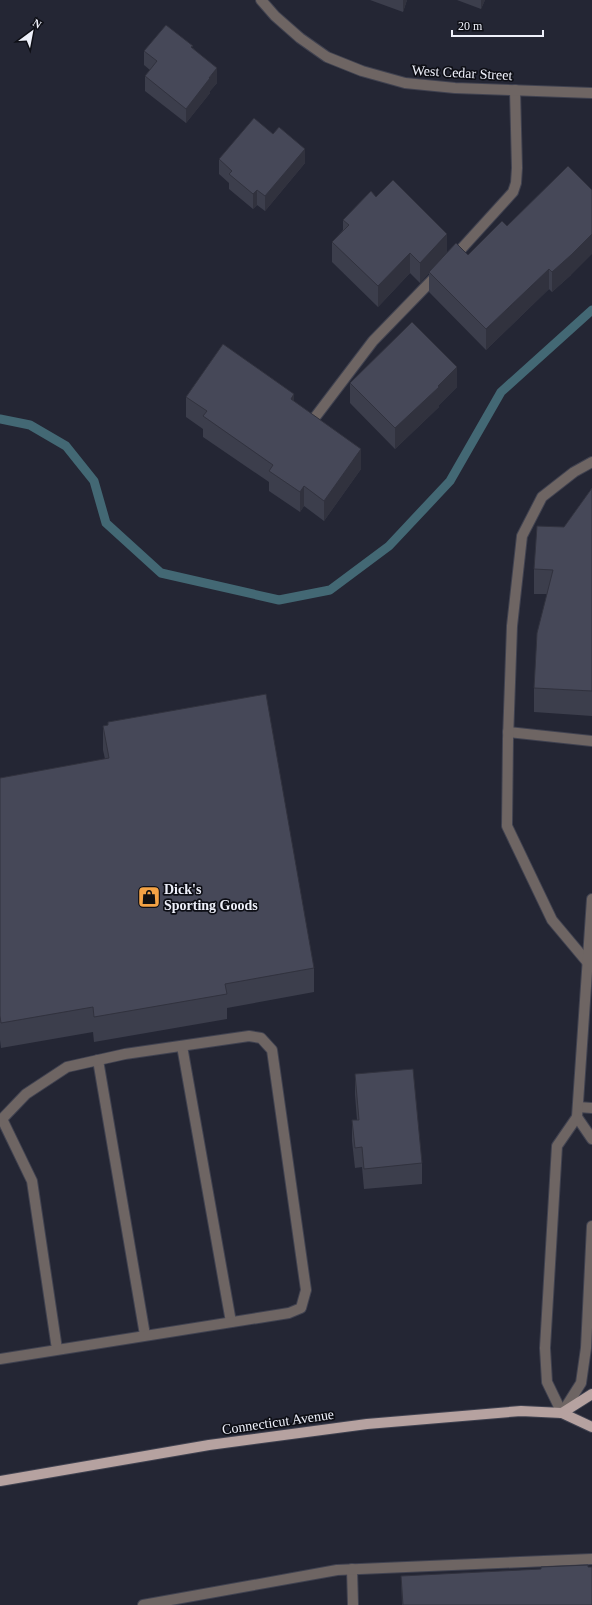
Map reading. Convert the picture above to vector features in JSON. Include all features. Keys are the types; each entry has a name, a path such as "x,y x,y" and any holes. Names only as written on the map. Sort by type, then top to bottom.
{"main road":[{"path":"562,1413 592,1394"},
{"name":"Connecticut Avenue","path":"0,1481 209,1445 367,1424 521,1411 562,1413 592,1428"}],"street":[{"name":"West Cedar Street","path":"261,0 275,16 300,38 327,57 362,71 405,83 455,88 592,93"},
{"path":"316,416 373,341 413,301 513,192 516,183 517,168 515,90"},
{"path":"588,963 552,920 507,826 508,732 510,714 512,626 522,536 542,497 574,472 592,462"},
{"path":"508,732 592,741"},
{"path":"562,1413 547,1382 545,1348 557,1146 577,1117 592,899"},
{"path":"0,1359 57,1350 145,1336 231,1322 289,1313 301,1308 306,1290 272,1050 261,1038 249,1036 125,1054 67,1066 26,1094 1,1119 32,1181 57,1350"},
{"path":"182,1046 231,1322"},
{"path":"98,1060 145,1336"},
{"path":"578,1107 592,1108"},
{"path":"577,1117 592,1139"},
{"path":"562,1413 581,1383 586,1348 592,1226"},
{"path":"143,1605 337,1570 592,1559"},
{"path":"352,1569 353,1605"}],"building":[{"path":"166,25 193,46 191,47 217,68 186,109 145,76 157,61 144,51"},
{"path":"254,118 273,134 279,127 305,149 265,196 257,190 253,194 229,174 232,171 219,159"},
{"path":"568,166 592,190 592,234 552,272 549,269 486,329 429,272 456,243 468,255 502,221 507,226"},
{"path":"393,180 447,234 420,263 410,253 378,286 332,242 349,225 343,220 371,191 376,197"},
{"path":"412,322 457,367 438,386 439,387 395,428 350,383"},
{"path":"223,344 294,394 291,399 361,449 324,501 304,486 300,492 269,471 273,465 203,416 207,411 186,397"},
{"path":"592,488 592,691 534,688 537,633 553,570 534,569 537,526 564,527"},
{"name":"Dick's Sporting Goods","path":"266,694 314,968 225,984 227,994 94,1017 93,1007 1,1023 0,778 109,758 103,726 108,725 108,722"},
{"path":"413,1069 422,1163 364,1169 362,1147 355,1148 352,1120 359,1120 355,1074"},
{"path":"588,1565 588,1567 592,1567 592,1605 403,1605 401,1576 541,1569 541,1567"}],"waterway":[{"path":"0,419 30,425 66,446 94,481 106,523 161,573 279,600 330,590 389,546 450,481 501,392 592,310"}],"place":[{"name":"Dick's Sporting Goods","path":"149,897"}]}
